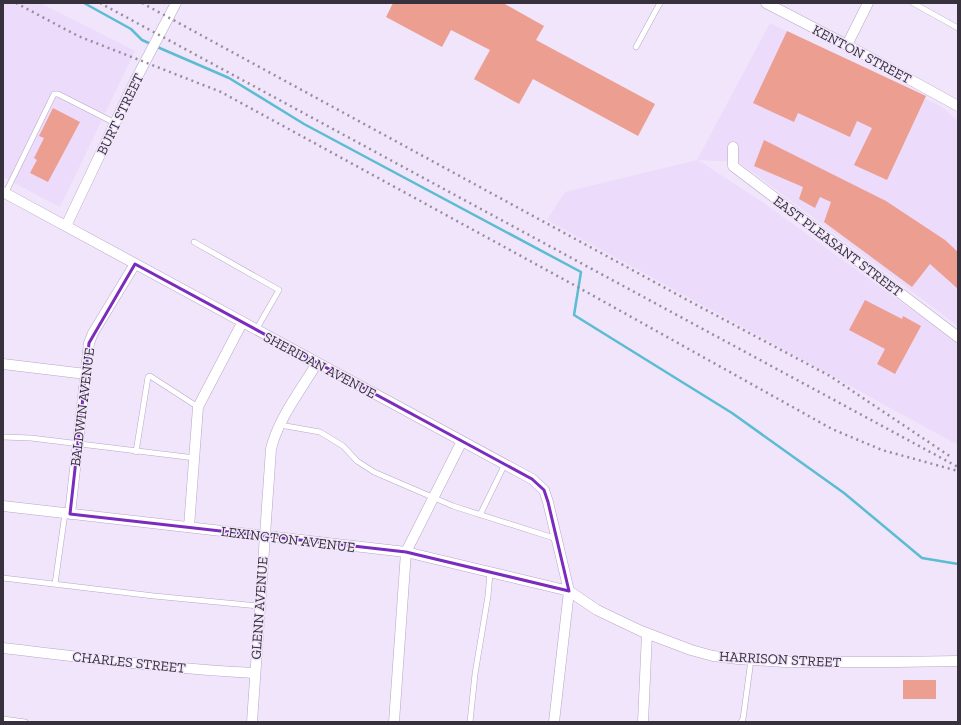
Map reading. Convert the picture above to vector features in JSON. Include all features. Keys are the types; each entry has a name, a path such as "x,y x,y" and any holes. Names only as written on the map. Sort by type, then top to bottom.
{"street":[{"name":"BURT STREET","path":"66,226 115,122 176,3"},
{"name":"KENTON STREET","path":"766,3 847,45 958,106"},
{"path":"847,45 868,3"},
{"name":"EAST PLEASANT STREET","path":"733,147 733,166 958,337"},
{"name":"SHERIDAN AVENUE","path":"4,193 505,464 532,479 544,490 558,539 569,591 554,722"},
{"name":"BALDWIN AVENUE","path":"67,513 78,445 89,343 92,333 134,264"},
{"path":"189,527 198,407 242,322"},
{"name":"GLENN AVENUE","path":"252,722 271,450 273,439 280,425 317,363"},
{"path":"3,364 86,374"},
{"path":"394,722 406,552 462,441"},
{"name":"LEXINGTON AVENUE","path":"3,506 406,552 569,591"},
{"name":"HARRISON STREET","path":"569,591 597,610 647,633 691,650 713,656 751,660 895,662 958,661"},
{"path":"643,722 647,633"},
{"name":"CHARLES STREET","path":"3,648 147,665 255,673"}],"lane":[{"path":"636,48 660,3"},
{"path":"913,3 958,28"},
{"path":"4,193 54,94 58,94 115,122"},
{"path":"194,242 279,290 256,330"},
{"path":"136,452 148,378 150,376 198,407"},
{"path":"280,425 320,432 343,446 357,462 374,472 434,498 480,515 558,539"},
{"path":"3,437 31,438 78,445 195,458"},
{"path":"480,515 505,464"},
{"path":"55,584 67,513"},
{"path":"470,722 475,674 488,596 490,573"},
{"path":"3,578 154,596 259,606"},
{"path":"741,722 743,719 751,660"},
{"path":"3,719 25,722"}],"highlighted area":[{"path":"135,264 532,479 544,490 548,502 569,591 406,552 70,514 89,343"}],"shaded area":[{"path":"3,3 40,3 135,51 60,207 3,177"},
{"path":"770,23 942,107 958,121 958,326 739,162 698,160 765,204 958,343 958,445 547,220 565,192 697,160"}],"building":[{"path":"393,3 503,3 544,26 536,40 655,104 638,136 533,79 519,104 474,79 490,50 451,30 442,47 386,17"},
{"path":"787,31 926,96 887,180 854,165 872,128 857,121 850,137 798,113 794,122 753,103"},
{"path":"53,108 80,122 48,182 30,173 37,160 34,158 44,138 39,136"},
{"path":"764,140 886,201 945,240 958,252 958,289 930,264 912,287 824,222 831,202 820,197 815,208 799,199 803,187 754,166"},
{"path":"865,300 902,319 903,316 921,326 895,374 877,364 885,349 849,330"},
{"path":"903,680 936,680 936,699 903,699"}],"waterway":[{"path":"84,3 131,29 142,40 151,44"},
{"path":"155,46 229,78 304,124 581,272 574,315 732,413 844,493 922,558 958,564"}],"railway":[{"path":"16,3 78,36 221,92 574,285 832,429 882,450 958,471"},
{"path":"100,3 958,467"},
{"path":"142,3 830,376 951,457"}]}
